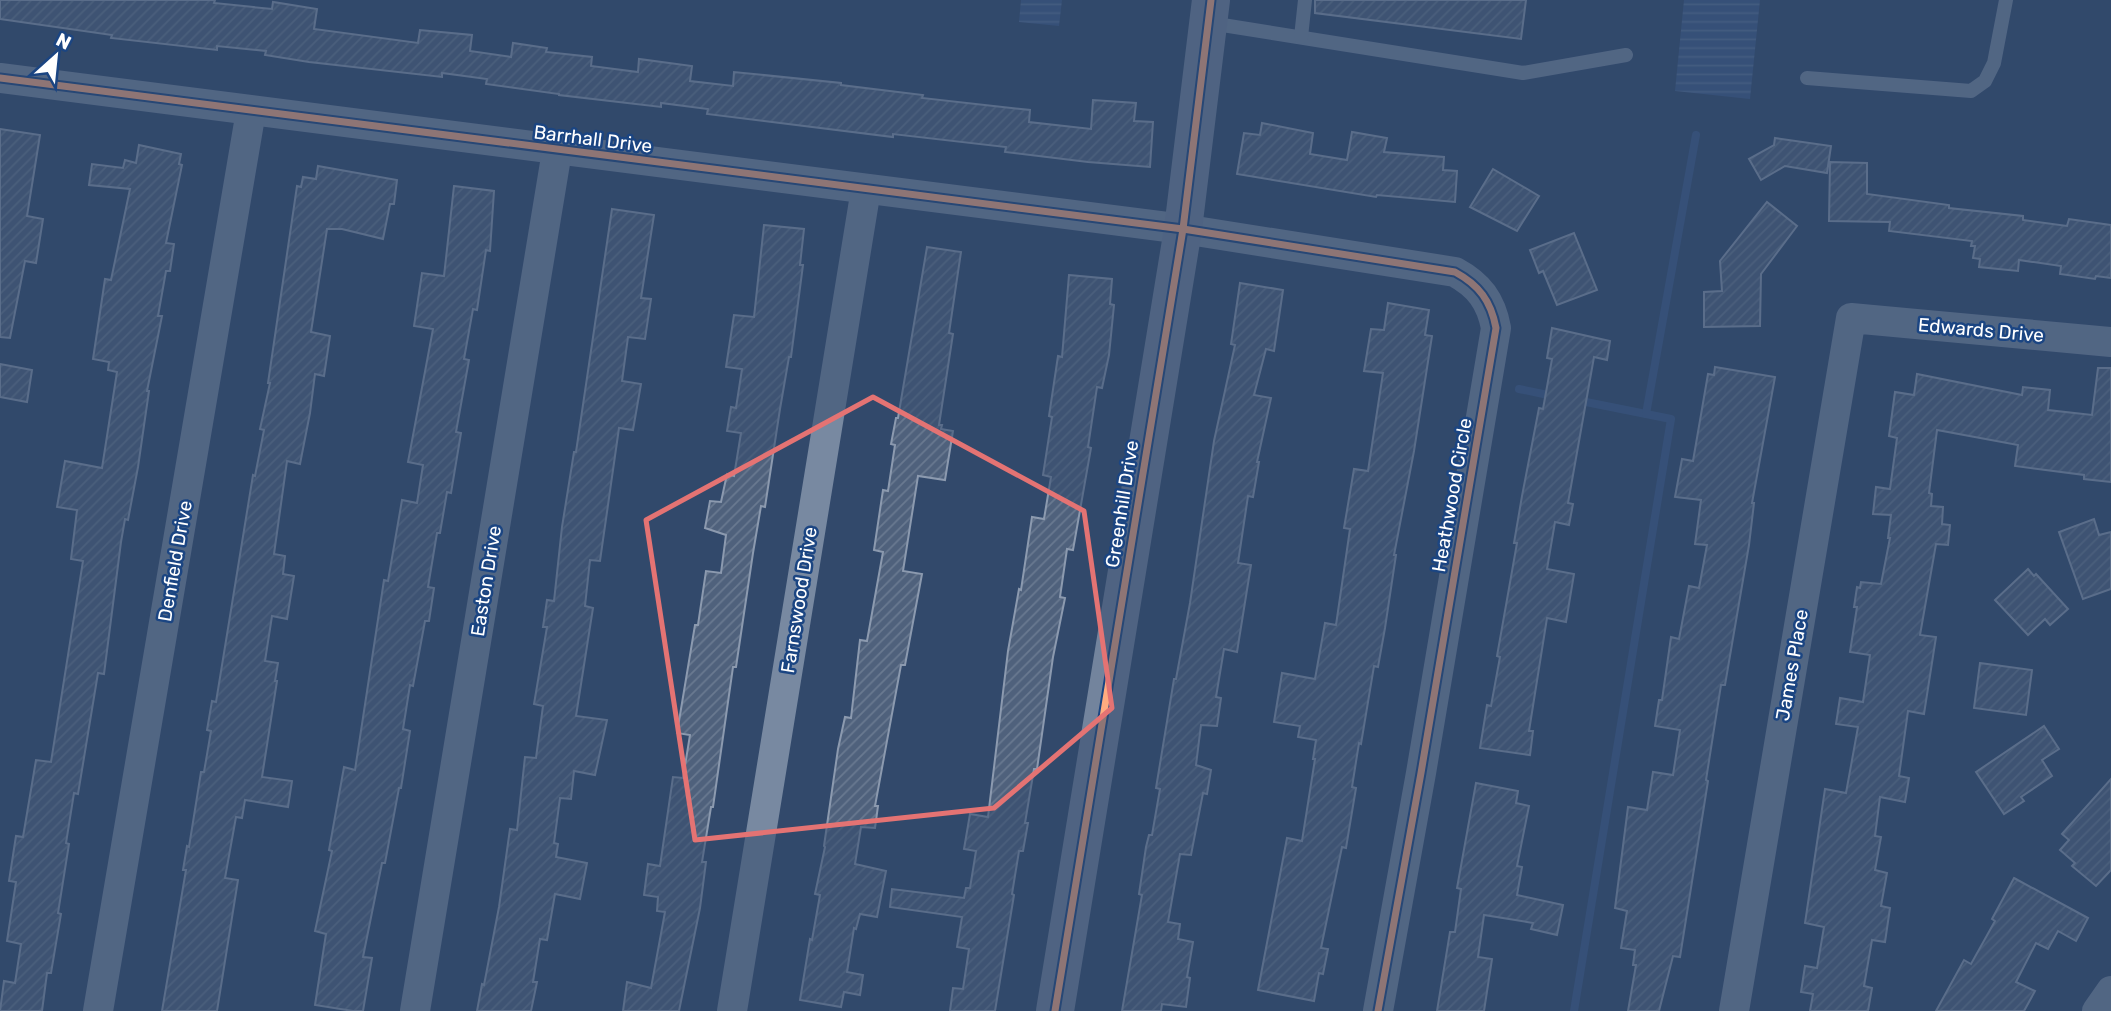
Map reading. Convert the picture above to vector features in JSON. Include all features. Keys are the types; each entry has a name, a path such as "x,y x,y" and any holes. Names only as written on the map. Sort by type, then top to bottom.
{"street":[{"name":"Greenhill Drive","path":"1055,1011 1183,229 1210,11"},
{"name":"Barrhall Drive","path":"0,78 1183,229"},
{"name":"Denfield Drive","path":"99,1011 251,111"},
{"name":"Easton Drive","path":"415,1011 557,151"},
{"name":"Farnswood Drive","path":"732,1011 866,189"},
{"name":"Heathwood Circle","path":"1183,229 1455,272 1472,282 1486,296 1494,314 1496,328 1378,1011"},
{"name":"Edwards Drive","path":"1851,318 2111,342"},
{"name":"James Place","path":"1734,1011 1851,318"},
{"path":"2096,1011 2111,991"}],"lane":[{"path":"1301,37 1305,0"},
{"path":"1807,78 1971,91 1985,81 1994,63 2006,0"},
{"path":"1210,11 1301,37 1523,73 1626,55"}],"highlighted area":[{"path":"873,397 1084,511 1112,708 994,808 695,840 646,520"}],"water":[{"path":"1021,0 1062,0 1059,26 1019,22"},
{"path":"1684,0 1760,0 1750,99 1675,91"}],"building":[{"path":"0,0 215,0 214,3 272,9 273,2 317,9 314,29 418,43 420,30 472,35 470,51 511,57 513,43 547,48 546,52 592,57 591,66 638,72 639,59 692,66 690,81 733,86 734,72 841,83 923,95 922,98 1030,110 1029,122 1091,129 1093,100 1136,103 1134,121 1153,122 1150,167 1005,152 1006,147 893,134 893,137 707,114 708,109 661,103 661,107 559,95 486,84 487,79 442,73 442,77 309,62 265,55 266,51 217,46 217,50 111,38 112,35 0,19"},
{"path":"1315,0 1526,0 1521,39 1315,13"},
{"path":"1262,123 1313,133 1310,154 1347,160 1352,132 1387,138 1384,152 1444,157 1443,170 1457,171 1455,202 1376,197 1237,174 1244,133 1260,135"},
{"path":"0,129 40,135 27,216 43,219 36,263 25,261 10,338 0,337"},
{"path":"1775,138 1831,146 1827,173 1785,166 1761,180 1749,159 1774,145"},
{"path":"139,145 181,154 179,164 182,165 166,243 174,244 170,271 166,271 158,316 162,316 147,391 138,467 121,542 104,674 98,673 78,794 74,793 58,913 61,914 51,973 47,973 42,1011 0,1011 4,981 15,983 21,944 7,941 16,882 9,881 16,836 23,837 36,760 51,762 83,561 71,559 77,510 57,507 65,461 102,468 117,372 108,370 109,362 93,359 105,279 111,280 130,189 89,185 92,164 123,168 125,160 136,163"},
{"path":"1830,162 1867,163 1867,194 1949,205 1949,208 2023,216 2023,220 2067,226 2069,219 2111,225 2111,278 2096,276 2095,279 2060,274 2061,266 2019,260 2018,271 1979,267 1980,259 1973,258 1975,246 1971,246 1972,241 1889,231 1890,222 1829,221"},
{"path":"318,166 397,180 394,204 390,204 383,239 342,229 327,229 311,332 330,336 324,376 315,374 300,464 287,461 274,554 285,556 283,574 294,576 287,619 272,616 265,661 278,663 262,777 292,781 288,807 245,800 242,818 236,817 225,878 238,880 217,1011 162,1011 186,870 183,870 187,846 189,847 201,772 204,772 211,731 207,730 212,701 216,702 253,475 255,476 264,430 260,429 270,383 297,186 301,187 303,177 316,179"},
{"path":"1493,169 1539,196 1517,231 1470,207"},
{"path":"454,186 494,191 490,251 486,250 477,310 473,309 464,359 469,360 456,432 461,433 451,493 447,492 440,533 437,533 428,587 434,588 429,621 425,621 413,686 410,685 403,729 410,731 401,788 363,957 372,958 363,1011 353,1011 315,1005 326,934 315,931 332,851 329,850 344,767 355,770 384,580 388,581 402,500 417,503 423,465 408,462 433,329 414,326 422,273 444,276"},
{"path":"1767,202 1797,226 1761,274 1760,326 1704,327 1704,292 1722,291 1720,261"},
{"path":"612,209 654,215 641,298 651,299 645,339 628,337 622,381 641,384 633,430 619,428 600,561 590,560 585,606 593,608 576,716 607,720 595,775 574,771 571,799 560,798 554,843 558,844 556,857 587,863 580,899 555,894 547,940 540,939 533,982 537,982 531,1011 477,1011 499,907 510,829 517,830 525,757 536,758 543,706 534,704 547,627 543,627 547,600 554,601 562,527 576,452"},
{"path":"764,225 804,229 800,265 803,265 791,357 765,507 761,506 736,667 733,667 713,807 702,862 706,862 700,908 679,1011 623,1011 627,982 651,988 665,912 657,911 658,897 644,895 648,864 660,866 673,777 683,778 690,735 677,733 706,571 721,573 726,535 705,528 710,501 721,502 727,474 734,476 741,433 727,431 731,407 736,408 742,369 726,367 734,315 754,317"},
{"path":"1574,233 1597,290 1557,305 1543,271 1539,273 1530,250"},
{"path":"927,247 961,252 949,333 953,334 939,425 942,425 941,429 953,431 945,480 918,476 903,571 922,574 905,665 901,665 875,806 878,806 875,828 861,827 855,864 886,871 877,917 860,914 856,929 854,928 847,972 863,975 860,995 844,992 841,1007 800,1000 820,895 815,894 825,847 838,749 845,717 851,718 860,640 867,641 883,552 874,550 883,490 888,491 895,445 891,444 898,418"},
{"path":"1069,275 1112,279 1110,304 1114,305 1109,355 1102,388 1097,387 1088,447 1091,448 1073,550 1067,549 1060,597 1065,598 1053,657 1037,769 1034,769 1025,823 1028,823 1023,851 1019,851 995,1011 950,1011 953,988 963,989 969,949 957,947 962,917 890,907 892,889 964,898 966,888 970,888 976,851 964,849 970,814 988,817 1008,651 1032,517 1044,519 1051,477 1043,475 1058,356 1062,357"},
{"path":"1240,283 1283,290 1274,351 1266,349 1254,395 1271,398 1257,462 1253,497 1248,496 1238,563 1251,565 1237,652 1224,649 1216,697 1221,698 1217,726 1201,725 1196,765 1211,770 1207,794 1203,793 1191,855 1180,854 1168,922 1180,924 1178,939 1193,942 1187,977 1190,978 1186,1007 1162,1004 1161,1011 1122,1011 1142,895 1139,894 1146,847 1149,835 1152,835 1160,789 1156,788 1190,603 1214,441 1235,345 1231,344"},
{"path":"1388,303 1429,310 1425,335 1432,336 1394,555 1385,628 1378,667 1374,666 1361,744 1359,743 1352,787 1356,788 1346,848 1342,847 1321,948 1328,949 1323,974 1319,973 1314,1001 1258,990 1287,838 1302,841 1315,759 1316,740 1298,737 1300,726 1274,722 1282,673 1315,679 1325,623 1336,625 1350,529 1344,528 1354,469 1368,471 1383,373 1364,371 1371,329 1384,330"},
{"path":"1552,328 1610,341 1607,360 1594,357 1568,503 1573,504 1569,525 1555,522 1547,569 1574,574 1566,622 1547,618 1529,731 1533,731 1530,755 1480,748 1487,705 1491,706 1500,657 1497,656 1517,543 1514,543 1522,496 1539,408 1543,409 1552,359 1547,358"},
{"path":"0,364 32,370 27,402 0,397"},
{"path":"1715,367 1775,377 1752,503 1749,545 1725,685 1721,685 1680,957 1673,956 1659,1011 1628,1011 1636,965 1633,965 1635,950 1621,948 1627,911 1615,908 1628,807 1647,810 1653,772 1673,775 1680,730 1655,726 1659,700 1662,700 1671,637 1679,639 1689,586 1699,588 1707,545 1695,544 1701,500 1675,497 1682,459 1693,461 1708,374 1714,375"},
{"path":"2098,368 2111,368 2111,482 2084,479 2084,475 2015,466 2018,445 1937,430 1929,493 1932,494 1931,506 1943,507 1942,524 1950,525 1948,545 1936,544 1920,635 1936,637 1924,714 1908,711 1899,776 1909,778 1905,802 1880,797 1875,836 1881,837 1875,870 1887,873 1881,906 1890,908 1885,942 1872,940 1864,986 1872,988 1868,1011 1810,1011 1813,994 1801,992 1805,966 1817,968 1824,927 1805,923 1825,789 1846,793 1858,727 1836,724 1840,698 1863,702 1870,655 1850,652 1857,607 1854,607 1857,587 1860,588 1861,582 1881,584 1890,538 1891,515 1873,514 1876,487 1890,489 1897,438 1889,436 1895,392 1914,395 1917,374 2022,395 2023,387 2050,390 2048,410 2092,415"},
{"path":"2094,519 2099,535 2111,532 2111,589 2083,599 2059,532"},
{"path":"2028,569 2034,576 2036,574 2068,609 2050,625 2045,619 2028,635 1995,600"},
{"path":"1980,663 2032,670 2026,715 1974,708"},
{"path":"2044,726 2059,749 2042,760 2052,776 2021,797 2024,801 2004,814 1976,772"},
{"path":"2111,779 2111,870 2096,886 2072,866 2075,863 2060,850 2069,840 2062,834"},
{"path":"1476,783 1518,791 1516,803 1529,806 1517,866 1522,867 1517,895 1563,905 1557,935 1531,929 1533,923 1484,915 1478,957 1492,959 1484,1011 1437,1011 1450,932 1455,932 1461,889 1457,888"},
{"path":"2014,878 2088,918 2076,941 2058,931 2048,949 2036,943 2016,982 2035,991 2024,1011 1936,1011 1964,960 1971,964 1995,921 1992,919"}],"waterway":[{"path":"1574,1011 1671,419 1646,414 1696,135"},
{"path":"1519,389 1553,396"},
{"path":"1576,400 1646,414"}],"cycle path":[{"path":"1055,1011 1183,229 1211,0"},
{"path":"0,78 1183,229 1455,272 1463,277 1483,295 1496,328 1378,1011"}]}
